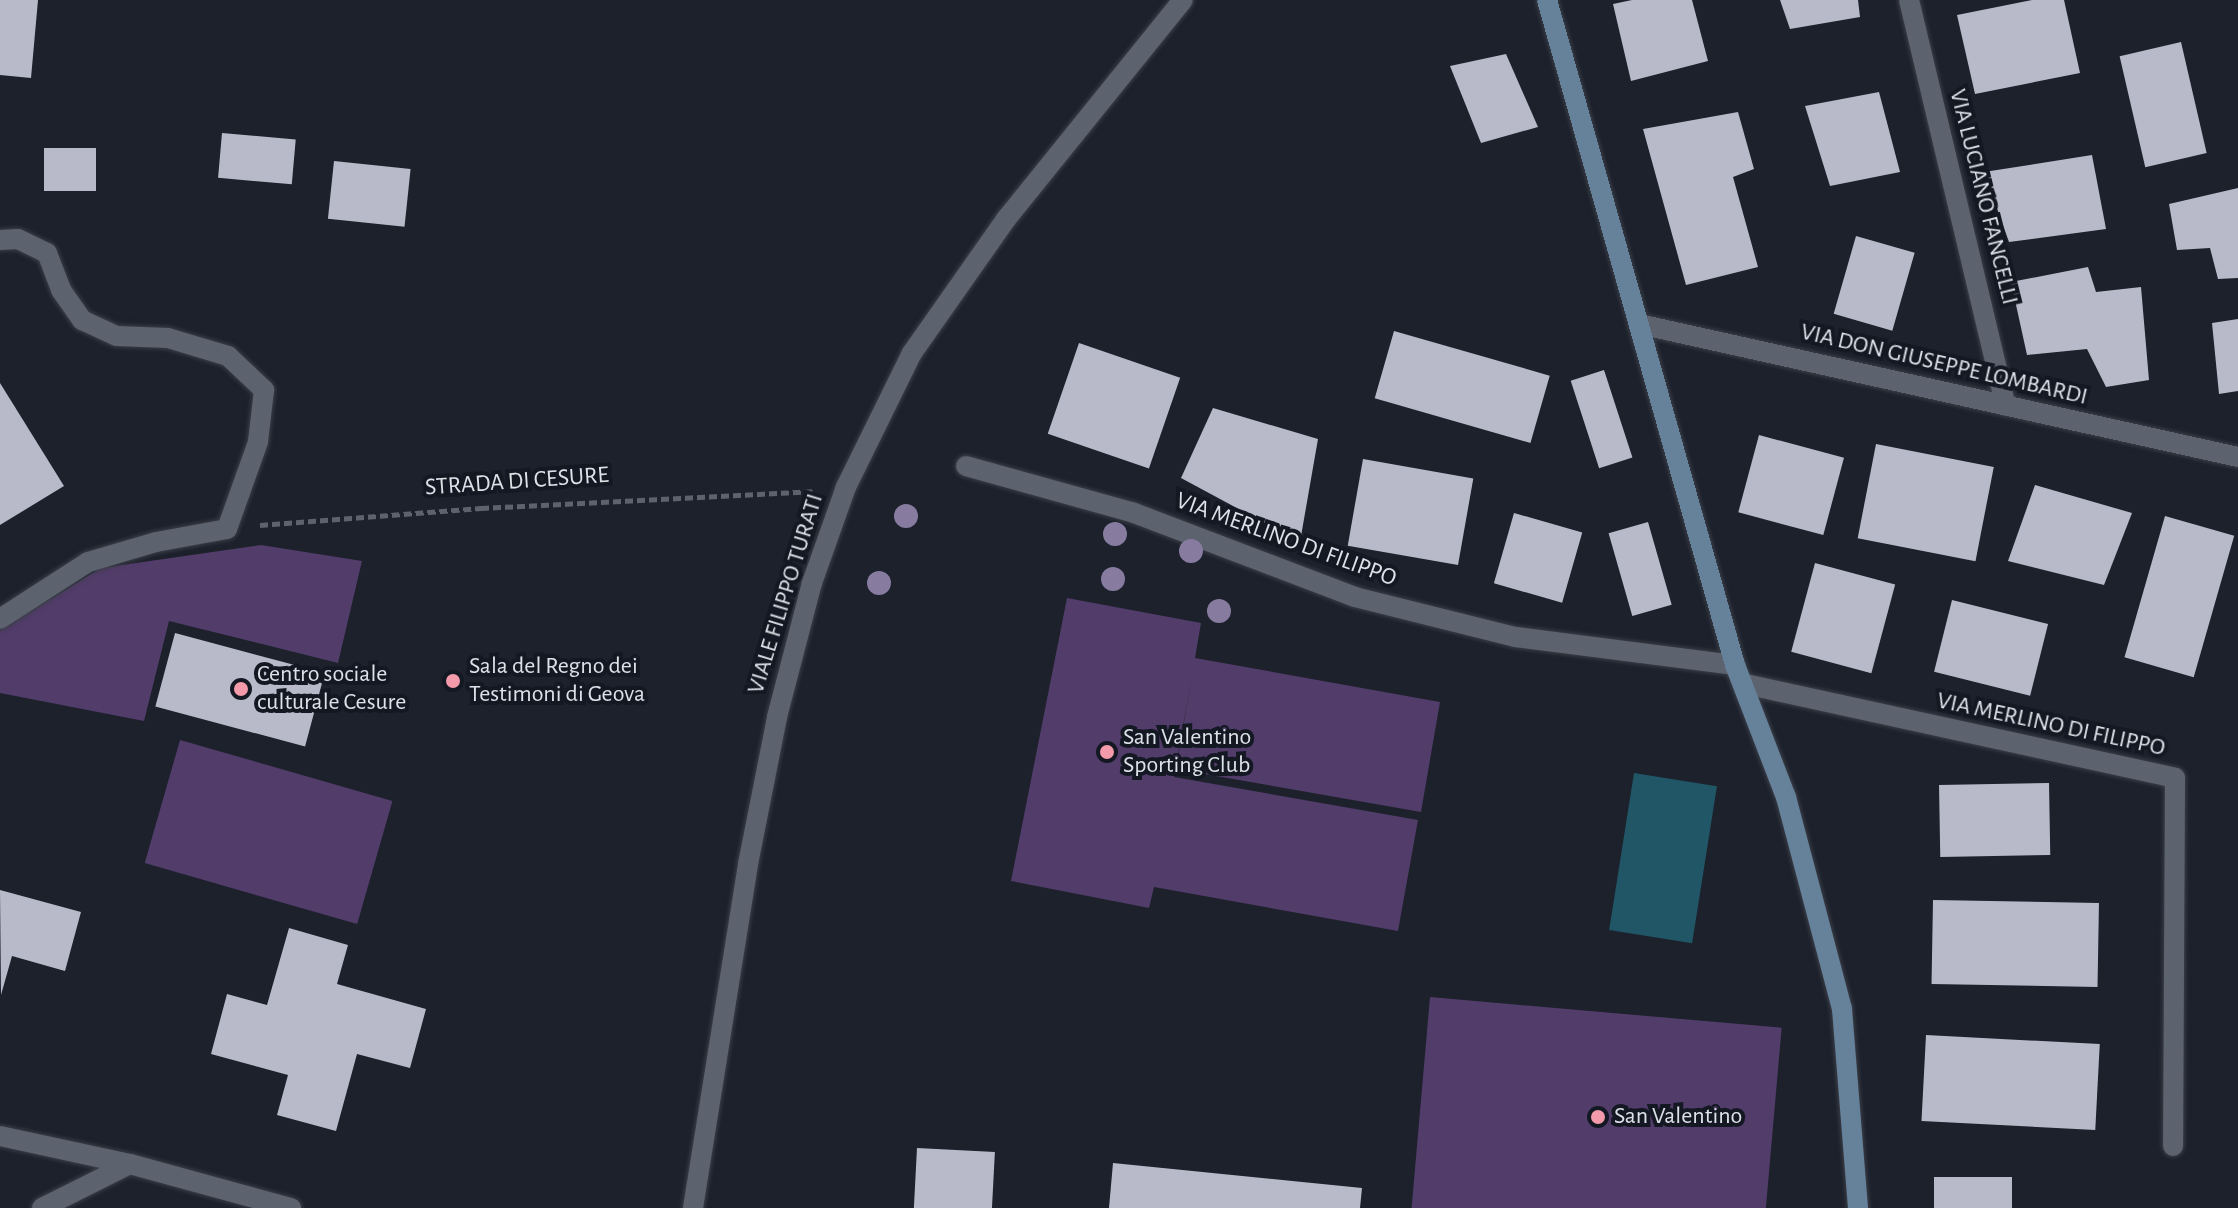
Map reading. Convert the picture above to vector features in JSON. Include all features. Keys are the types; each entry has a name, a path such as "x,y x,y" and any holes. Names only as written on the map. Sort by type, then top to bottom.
{"main road":[{"path":"1547,0 1735,665 1745,684 1786,797 1842,1009 1858,1208"}],"street":[{"name":"VIALE FILIPPO TURATI","path":"693,1208 748,864 777,717 812,583 846,487 912,353 1007,218 1183,0"},
{"name":"VIA LUCIANO FANCELLI","path":"1909,0 2006,406"},
{"path":"0,240 18,239 47,253 61,290 82,320 117,336 168,338 228,356 264,390 258,442 227,529 156,542 88,562 0,619"},
{"name":"VIA DON GIUSEPPE LOMBARDI","path":"1639,324 2238,457"},
{"name":"VIA MERLINO DI FILIPPO","path":"966,466 1134,513 1355,597 1516,637 1735,665"},
{"name":"VIA MERLINO DI FILIPPO","path":"1745,684 2175,778 2173,1146"},
{"path":"0,1136 130,1164 291,1208"},
{"path":"42,1208 130,1164"}],"path":[{"name":"STRADA DI CESURE","path":"227,529 481,508 810,490"}],"shaded area":[{"path":"261,545 362,561 338,663 169,621 144,721 0,693 0,630 101,568"},
{"path":"1067,598 1201,623 1195,658 1440,702 1421,812 1176,769 1192,675 1174,777 1418,820 1398,931 1154,887 1149,908 1011,881"},
{"path":"180,740 392,801 357,924 145,863"},
{"name":"San Valentino","path":"1430,997 1782,1028 1766,1208 1412,1208"}],"water":[{"path":"1634,773 1717,786 1692,943 1609,930"}],"building":[{"path":"0,0 38,0 31,78 0,75"},
{"path":"1632,0 1692,0 1708,61 1631,81 1613,4"},
{"path":"1780,0 1858,0 1860,17 1790,29"},
{"path":"2032,0 2064,0 2080,73 1975,94 1957,15"},
{"path":"2181,42 2207,153 2145,167 2120,56"},
{"path":"1506,54 1538,127 1481,143 1450,66"},
{"path":"1879,92 1900,172 1830,186 1805,106"},
{"path":"1738,112 1754,169 1733,177 1758,267 1686,285 1643,129"},
{"path":"222,133 296,139 292,184 218,178"},
{"path":"44,148 96,148 96,191 44,191"},
{"path":"2092,155 2106,229 2009,242 1984,172"},
{"path":"334,161 411,169 405,227 328,219"},
{"path":"2238,188 2238,278 2218,279 2210,248 2177,250 2169,204"},
{"path":"1856,236 1915,253 1892,331 1834,314"},
{"path":"2088,267 2096,292 2141,287 2149,380 2106,387 2087,349 2027,355 2011,282"},
{"path":"2238,319 2238,391 2219,394 2212,323"},
{"path":"1394,331 1550,376 1530,443 1375,398"},
{"path":"1079,343 1180,378 1149,469 1048,434"},
{"path":"1604,370 1632,457 1599,468 1571,381"},
{"path":"0,383 64,486 0,525"},
{"path":"1213,408 1318,439 1300,542 1181,478"},
{"path":"1759,435 1844,458 1823,535 1738,512"},
{"path":"1876,444 1994,467 1975,561 1858,538"},
{"path":"1363,459 1473,478 1458,565 1348,546"},
{"path":"2035,485 2132,513 2104,585 2008,561"},
{"path":"1514,513 1582,533 1562,603 1494,583"},
{"path":"2165,516 2234,536 2194,677 2124,657"},
{"path":"1648,522 1672,605 1632,616 1609,533"},
{"path":"1815,563 1895,584 1871,673 1791,652"},
{"path":"1952,600 2048,624 2030,696 1934,672"},
{"name":"Centro sociale culturale Cesure","path":"175,633 325,673 305,747 155,706"},
{"path":"2049,783 2050,855 1940,857 1939,785"},
{"path":"0,890 81,912 65,971 12,956 1,995"},
{"path":"1933,900 2099,903 2098,987 1932,984"},
{"path":"289,928 348,945 337,984 426,1009 410,1068 357,1054 336,1131 277,1115 288,1075 211,1054 227,994 267,1005"},
{"path":"1926,1035 2100,1044 2095,1130 1921,1121"},
{"path":"917,1148 995,1152 992,1208 914,1208"},
{"path":"1113,1163 1362,1188 1360,1208 1109,1208"},
{"path":"1934,1177 2012,1177 2012,1208 1934,1208"}],"place":[{"name":"Sala del Regno dei Testimoni di Geova","path":"453,681"},
{"name":"Centro sociale culturale Cesure","path":"241,689"},
{"name":"San Valentino Sporting Club","path":"1107,752"},
{"name":"San Valentino","path":"1598,1117"}]}
